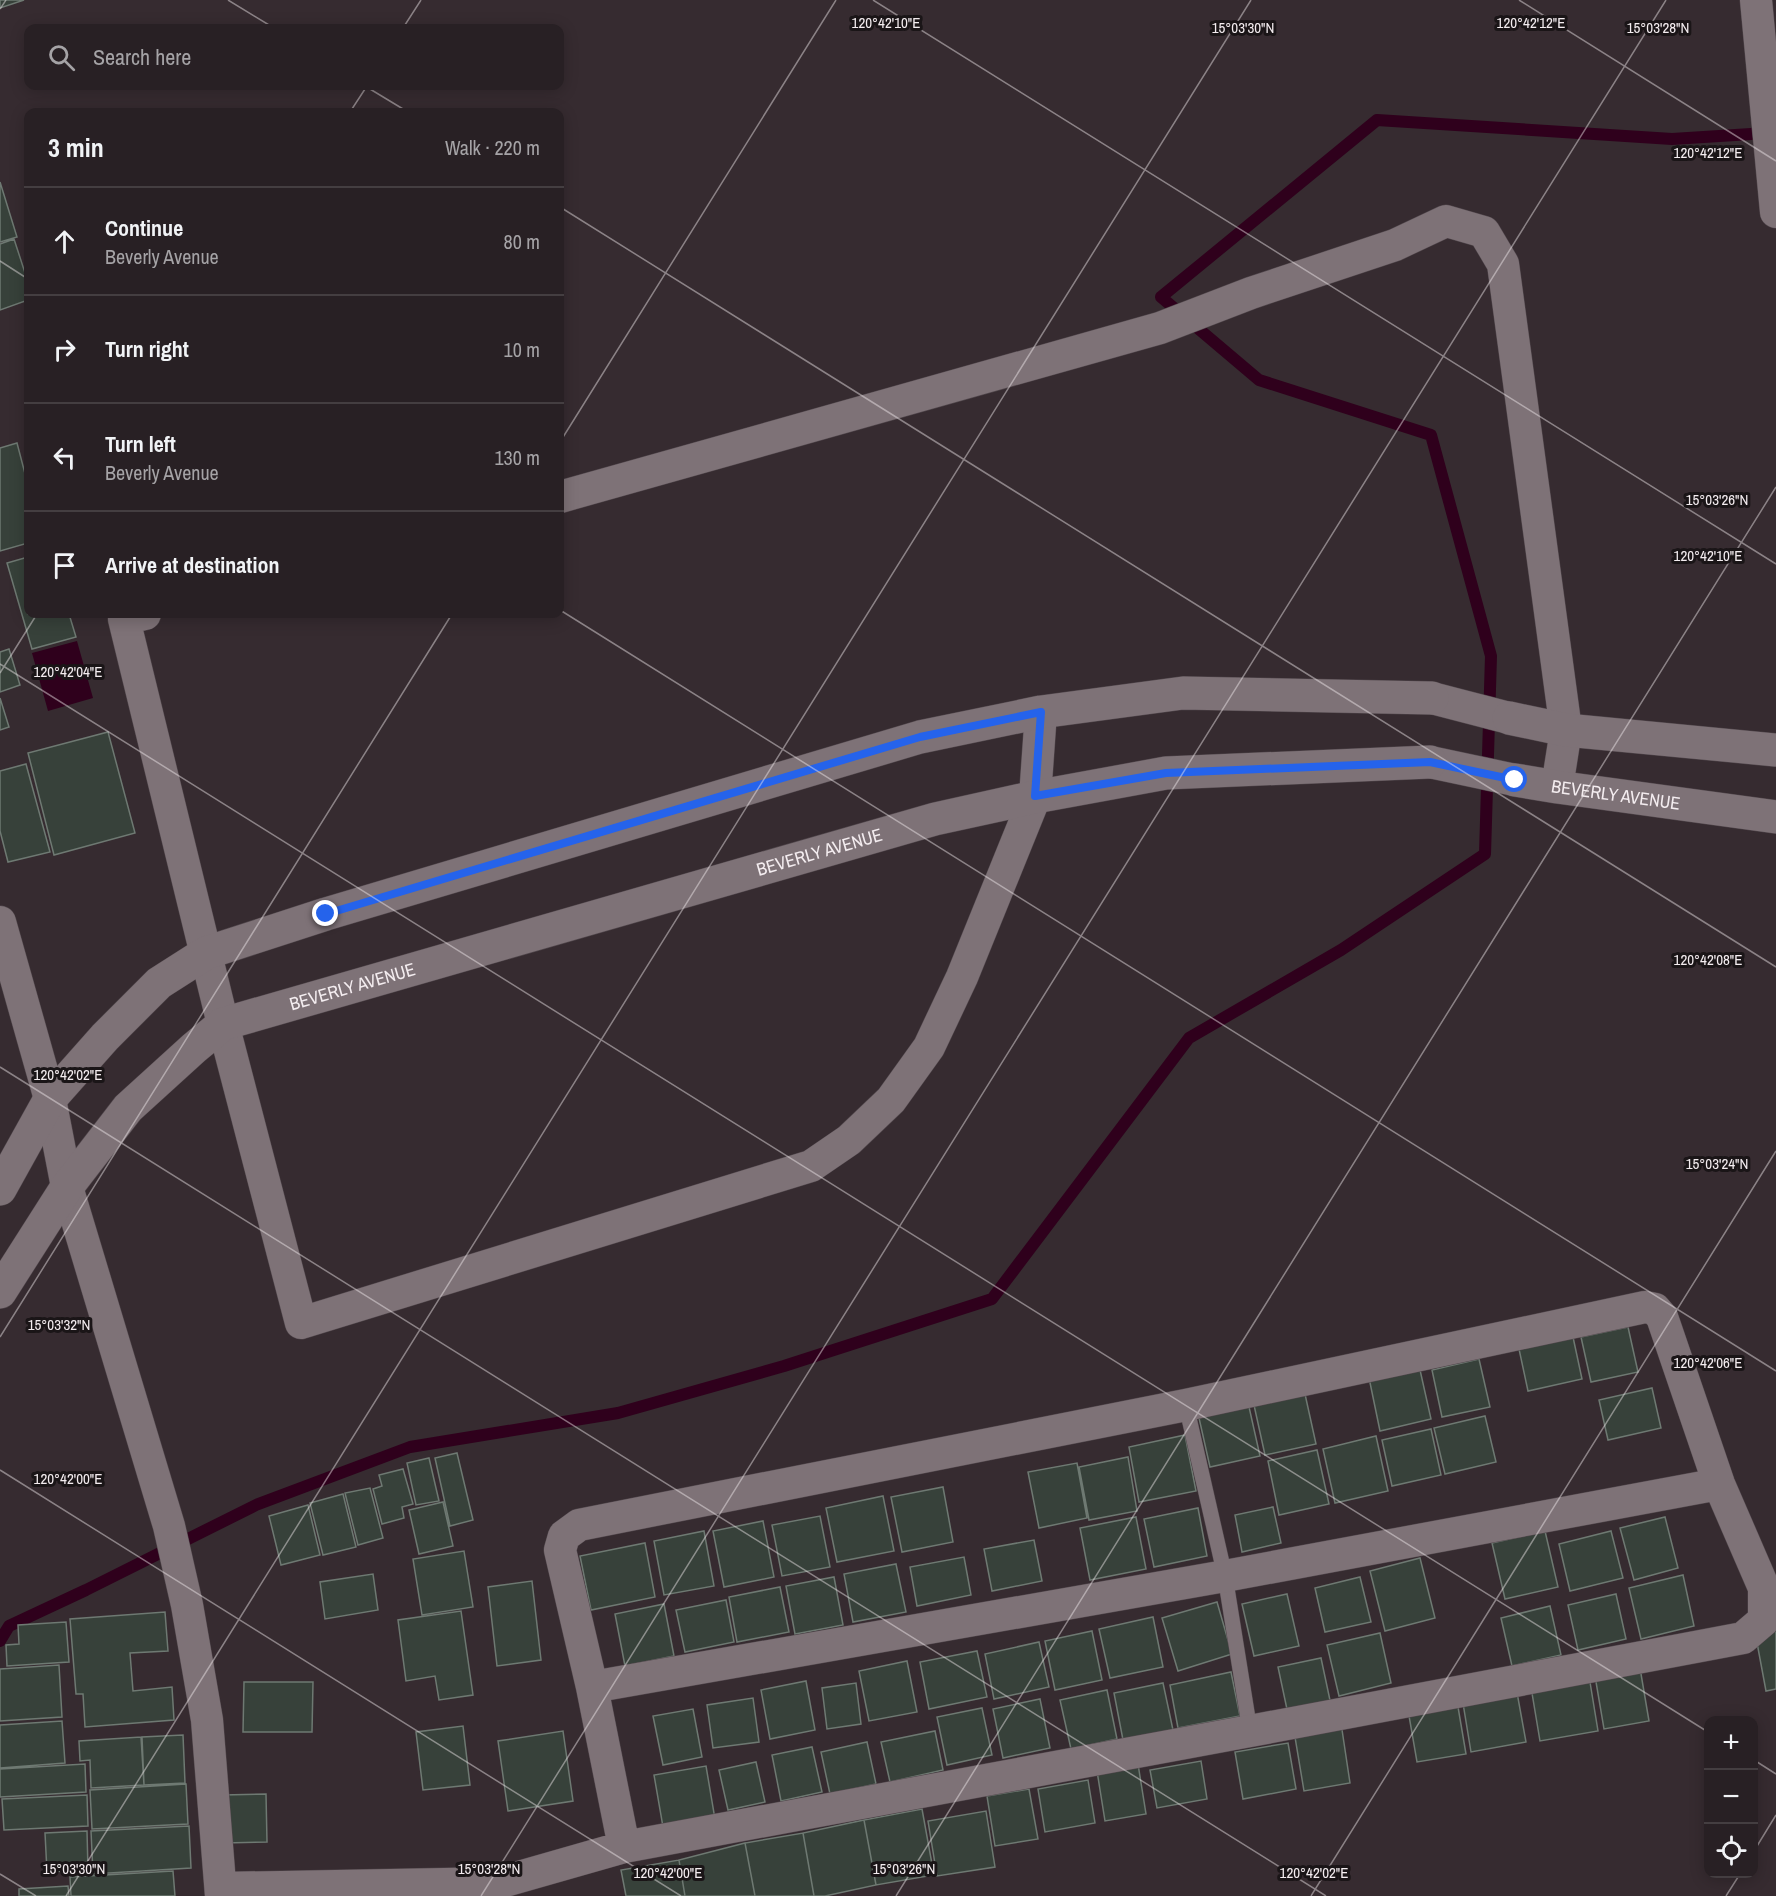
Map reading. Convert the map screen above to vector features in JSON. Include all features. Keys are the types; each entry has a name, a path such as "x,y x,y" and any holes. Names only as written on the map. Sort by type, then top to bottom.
{"street":[{"path":"1756,0 1776,212"},
{"path":"564,496 1160,328 1251,293 1395,245 1446,222 1484,232 1503,264 1566,730 1557,787"},
{"path":"128,618 124,619 223,1024 301,1323 811,1166 849,1140 891,1100 929,1047 963,977 1035,796 1041,712"},
{"path":"0,1189 50,1099 105,1037 159,983 206,953 326,914 920,737 1041,712 1183,693 1432,698 1566,730 1776,750"},
{"name":"BEVERLY AVENUE","path":"0,1292 67,1187 128,1108 223,1024 935,819 1035,796 1166,773 1430,762 1557,787 1776,817"},
{"path":"0,922 50,1099 67,1187 169,1526 187,1605 207,1720 221,1892 498,1883 624,1847 1743,1638 1764,1620 1764,1588 1719,1484 1662,1317 1655,1309 1645,1307 1186,1405 579,1525 564,1536 560,1550 592,1687 624,1847"},
{"path":"592,1687 1225,1576 1719,1484"}],"lane":[{"path":"1186,1405 1225,1576 1250,1731"}],"shaded area":[{"path":"77,641 93,698 48,711 32,653"}],"building":[{"path":"0,0 24,0 0,8"},
{"path":"0,182 17,237 0,242"},
{"path":"14,239 24,270 24,301 0,310 0,244"},
{"path":"17,443 24,470 24,544 0,551 0,448"},
{"path":"24,558 24,618 70,618 76,637 32,649 7,563"},
{"path":"9,649 20,685 0,692 0,652"},
{"path":"0,698 9,727 0,730"},
{"path":"108,732 135,833 54,855 28,753"},
{"path":"26,764 50,852 8,862 0,831 0,771"},
{"path":"1628,1327 1638,1372 1591,1382 1581,1337"},
{"path":"1573,1337 1582,1379 1528,1391 1519,1349"},
{"path":"1479,1359 1490,1407 1442,1417 1432,1370"},
{"path":"1418,1361 1431,1419 1380,1431 1368,1373"},
{"path":"1303,1385 1316,1444 1265,1455 1252,1396"},
{"path":"1652,1388 1661,1428 1608,1440 1599,1400"},
{"path":"1247,1398 1260,1456 1210,1467 1197,1409"},
{"path":"1485,1416 1496,1462 1445,1474 1434,1428"},
{"path":"1431,1429 1441,1475 1392,1486 1382,1440"},
{"path":"1185,1435 1196,1491 1139,1502 1129,1447"},
{"path":"1376,1436 1388,1491 1335,1503 1323,1449"},
{"path":"1317,1450 1329,1504 1279,1515 1268,1461"},
{"path":"457,1453 473,1520 450,1526 435,1458"},
{"path":"1128,1457 1137,1511 1089,1520 1079,1467"},
{"path":"429,1458 439,1501 416,1505 407,1463"},
{"path":"1077,1463 1087,1518 1039,1528 1028,1472"},
{"path":"403,1469 413,1504 402,1507 404,1518 382,1524 373,1489 382,1486 379,1475"},
{"path":"943,1487 953,1542 902,1552 891,1497"},
{"path":"370,1488 383,1538 358,1545 345,1493"},
{"path":"343,1494 356,1547 323,1555 310,1503"},
{"path":"883,1496 894,1551 837,1562 826,1508"},
{"path":"443,1502 453,1546 419,1554 409,1510"},
{"path":"308,1505 320,1555 281,1565 269,1516"},
{"path":"1273,1507 1281,1543 1242,1552 1235,1515"},
{"path":"1198,1508 1207,1556 1154,1567 1144,1519"},
{"path":"820,1516 830,1567 782,1576 772,1525"},
{"path":"1136,1517 1146,1569 1090,1580 1080,1528"},
{"path":"1665,1517 1678,1568 1634,1580 1620,1528"},
{"path":"763,1521 774,1577 724,1587 713,1531"},
{"path":"704,1531 714,1586 664,1595 654,1541"},
{"path":"1545,1531 1558,1587 1505,1599 1492,1543"},
{"path":"1611,1531 1623,1578 1570,1591 1559,1544"},
{"path":"1034,1540 1042,1581 992,1591 984,1549"},
{"path":"645,1543 655,1597 591,1610 580,1556"},
{"path":"464,1551 473,1607 422,1615 413,1559"},
{"path":"964,1557 971,1595 917,1606 910,1567"},
{"path":"1420,1558 1435,1618 1385,1631 1370,1571"},
{"path":"896,1564 906,1612 853,1622 844,1574"},
{"path":"373,1574 378,1610 325,1619 320,1582"},
{"path":"1683,1575 1694,1626 1641,1639 1629,1588"},
{"path":"834,1577 843,1625 795,1634 786,1586"},
{"path":"1360,1577 1371,1622 1325,1632 1315,1588"},
{"path":"532,1581 541,1660 497,1666 488,1587"},
{"path":"780,1587 789,1632 737,1642 729,1597"},
{"path":"1287,1594 1299,1646 1254,1656 1242,1604"},
{"path":"1616,1594 1626,1639 1578,1650 1568,1605"},
{"path":"726,1600 734,1642 685,1652 676,1610"},
{"path":"1217,1602 1232,1654 1178,1671 1162,1618"},
{"path":"664,1604 674,1656 625,1666 615,1614"},
{"path":"1550,1606 1561,1655 1512,1666 1501,1618"},
{"path":"461,1611 473,1695 439,1700 435,1676 406,1681 398,1620"},
{"path":"165,1612 168,1651 130,1653 133,1691 172,1687 174,1720 85,1727 83,1694 76,1694 70,1619"},
{"path":"1153,1617 1163,1667 1110,1678 1099,1629"},
{"path":"66,1622 69,1662 7,1666 6,1645 19,1644 18,1625"},
{"path":"1776,1627 1776,1689 1766,1691 1755,1632"},
{"path":"1092,1631 1102,1680 1055,1690 1045,1641"},
{"path":"1380,1633 1391,1683 1339,1696 1327,1645"},
{"path":"1039,1642 1049,1687 994,1699 985,1654"},
{"path":"977,1651 987,1697 929,1709 920,1662"},
{"path":"1321,1658 1331,1705 1288,1714 1278,1667"},
{"path":"907,1661 917,1712 869,1721 859,1671"},
{"path":"59,1665 62,1717 0,1721 0,1669"},
{"path":"1640,1668 1649,1721 1604,1729 1595,1676"},
{"path":"1231,1672 1240,1716 1178,1728 1170,1685"},
{"path":"1589,1676 1598,1731 1540,1741 1531,1687"},
{"path":"806,1681 815,1730 770,1739 761,1690"},
{"path":"244,1682 313,1682 312,1732 243,1732"},
{"path":"856,1683 861,1724 827,1729 822,1688"},
{"path":"1163,1683 1173,1730 1123,1740 1114,1693"},
{"path":"1516,1687 1526,1742 1471,1752 1462,1697"},
{"path":"1107,1690 1117,1739 1071,1749 1060,1700"},
{"path":"753,1698 759,1742 713,1748 707,1705"},
{"path":"1040,1699 1050,1748 1003,1758 993,1709"},
{"path":"1457,1701 1466,1754 1417,1762 1408,1710"},
{"path":"982,1708 992,1755 947,1765 937,1717"},
{"path":"693,1709 702,1757 663,1765 653,1716"},
{"path":"62,1721 65,1763 0,1768 0,1725"},
{"path":"1341,1723 1350,1783 1304,1791 1294,1731"},
{"path":"463,1726 470,1785 423,1790 416,1732"},
{"path":"563,1731 573,1801 508,1811 498,1741"},
{"path":"935,1731 943,1770 890,1782 881,1742"},
{"path":"183,1735 185,1783 144,1785 142,1737"},
{"path":"141,1737 144,1785 91,1788 90,1760 80,1761 79,1741"},
{"path":"867,1742 876,1784 830,1794 821,1752"},
{"path":"1288,1743 1296,1789 1243,1799 1235,1752"},
{"path":"812,1747 822,1792 781,1801 772,1755"},
{"path":"1201,1761 1207,1799 1157,1808 1150,1770"},
{"path":"756,1762 765,1802 728,1810 719,1770"},
{"path":"85,1764 86,1792 0,1797 0,1769"},
{"path":"1138,1764 1146,1814 1105,1821 1097,1771"},
{"path":"706,1766 715,1819 663,1827 654,1775"},
{"path":"1088,1780 1095,1823 1045,1832 1038,1789"},
{"path":"186,1784 188,1824 92,1829 90,1790"},
{"path":"1029,1789 1038,1839 995,1846 987,1796"},
{"path":"266,1794 267,1842 224,1843 223,1795"},
{"path":"87,1795 88,1826 4,1830 2,1799"},
{"path":"922,1809 934,1875 876,1885 864,1820"},
{"path":"986,1811 995,1867 937,1876 928,1821"},
{"path":"864,1820 876,1885 825,1896 814,1896 803,1833"},
{"path":"189,1826 191,1868 93,1874 91,1831"},
{"path":"87,1831 88,1870 47,1872 45,1833"},
{"path":"803,1833 814,1896 755,1896 745,1843"},
{"path":"745,1843 755,1896 685,1896 679,1860"},
{"path":"679,1860 685,1896 626,1896 621,1870"},
{"path":"173,1871 175,1896 71,1896 70,1877"},
{"path":"68,1886 69,1896 19,1896 19,1889"}],"waterway":[{"path":"0,1641 9,1626 256,1505 410,1447 618,1413 784,1366 992,1299 1189,1038 1341,950 1485,854 1491,656 1431,435 1259,380 1161,297 1377,120 1672,139 1767,133"}],"route":[{"path":"326,914 920,737 1041,712 1035,796 1166,773 1430,762 1515,780"}]}
